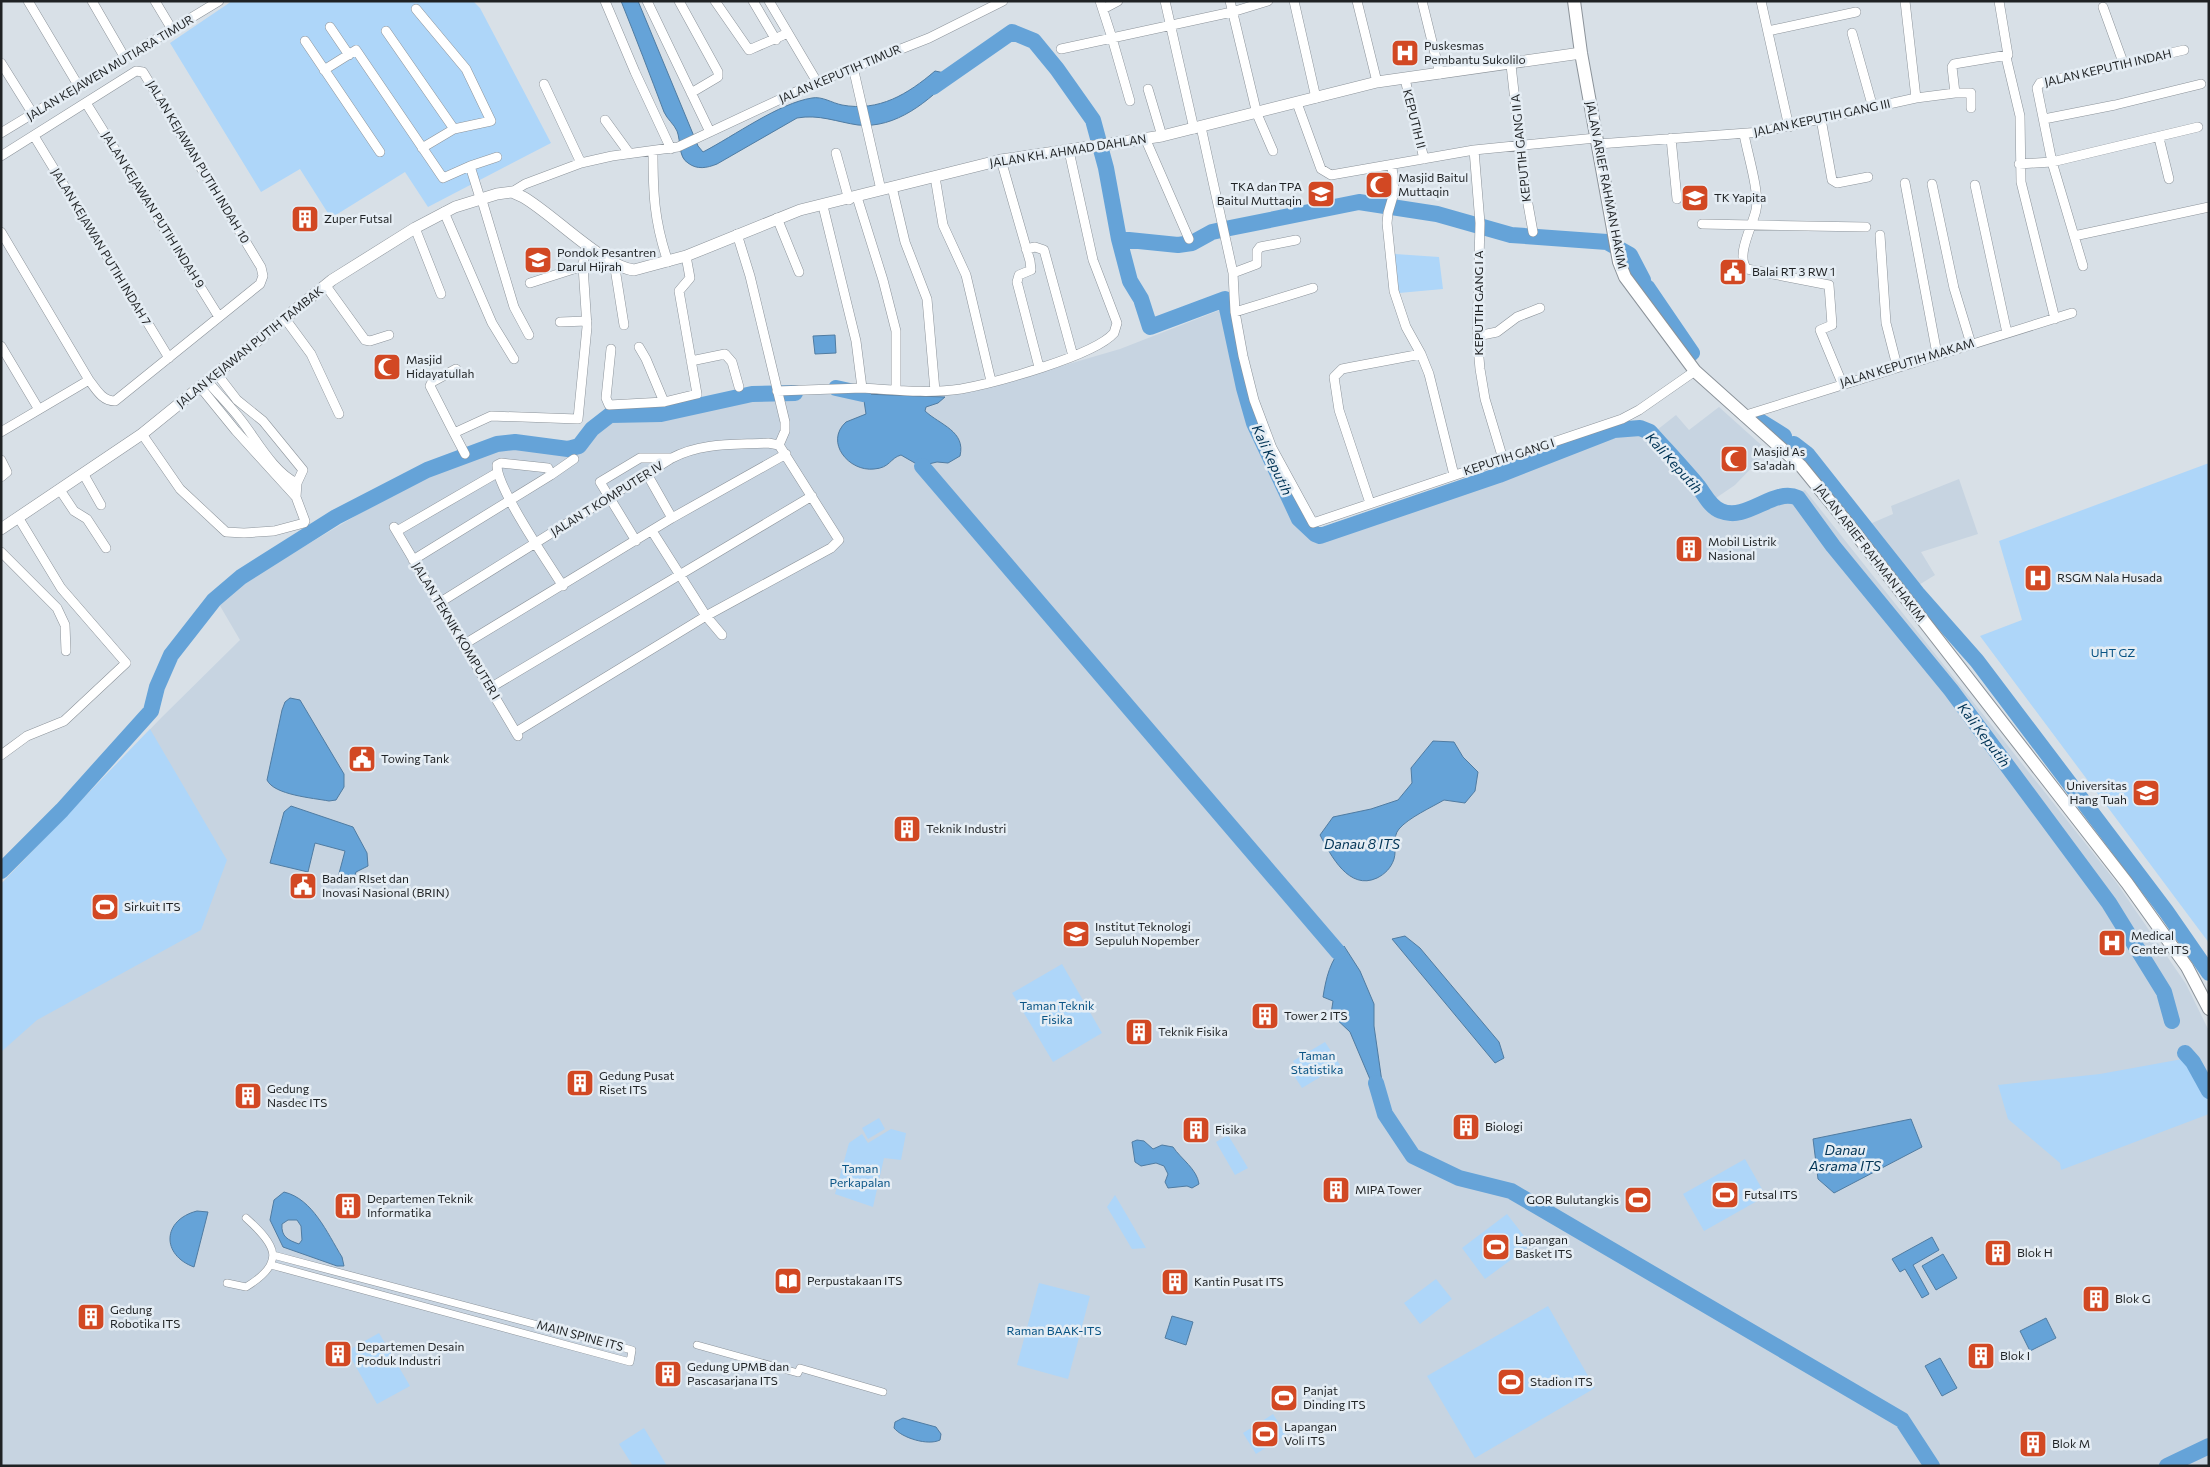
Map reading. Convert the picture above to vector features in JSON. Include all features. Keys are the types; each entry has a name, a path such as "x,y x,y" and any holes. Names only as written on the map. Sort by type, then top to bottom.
{"main road":[{"name":"JALAN ARIEF RAHMAN HAKIM","path":"1574,1 1581,53 1621,271 1695,371 1742,416 1801,466 1850,525 2127,883 2187,967 2209,1009"}],"street":[{"path":"28,1 78,85"},
{"path":"92,1 126,58"},
{"path":"155,1 172,31"},
{"path":"604,1 635,72 674,148"},
{"path":"647,1 710,132"},
{"path":"679,1 718,72 718,78 691,93"},
{"path":"714,1 746,49 752,50 788,33"},
{"path":"753,1 776,40"},
{"path":"769,1 817,82"},
{"name":"JALAN KEPUTIH TIMUR","path":"512,192 525,184 581,163 629,153 674,148 817,82 929,38 1003,1"},
{"path":"1118,1 1101,5 1130,101"},
{"path":"1165,1 1234,273 1235,312 1313,288"},
{"path":"1230,1 1257,114 1273,151"},
{"path":"1061,49 1232,12 1268,1"},
{"path":"1294,1 1316,98"},
{"path":"1357,1 1376,82"},
{"path":"1422,1 1440,74"},
{"path":"1761,1 1790,127"},
{"path":"1905,1 1916,98"},
{"path":"1999,1 2008,55 2006,56 2020,116 2019,164 2022,182 2055,319"},
{"name":"JALAN KEJAWEN MUTIARA TIMUR","path":"1,133 218,2"},
{"path":"2103,7 2124,65"},
{"path":"416,9 466,69 491,121 454,129 422,148"},
{"path":"1768,31 1856,12"},
{"path":"330,27 349,55"},
{"path":"386,31 454,129"},
{"path":"1852,33 1873,108"},
{"path":"305,41 380,152"},
{"path":"324,70 356,50 443,178 497,157"},
{"name":"JALAN KEPUTIH INDAH","path":"2044,119 2037,88 2040,83 2184,50"},
{"name":"JALAN KH. AHMAD DAHLAN","path":"512,192 527,200 586,244 614,262 626,269 634,270 686,256 800,210 823,206 1001,160 1162,136 1257,114 1376,82 1511,65 1581,53"},
{"path":"1971,108 1971,93 1955,92 1952,67 1954,64 2006,56"},
{"path":"1,63 32,114"},
{"name":"KEPUTIH GANG II A","path":"1511,65 1520,147 1533,232"},
{"path":"853,67 862,104 867,138 927,298 935,391"},
{"name":"JALAN KEJAWAN PUTIH INDAH 10","path":"1,156 136,71 146,75 261,267 263,276 260,284 220,318"},
{"name":"KEPUTIH II","path":"1405,79 1424,159"},
{"path":"544,84 581,163"},
{"path":"2083,266 2052,162 2044,119 2115,105 2200,84"},
{"path":"1148,89 1162,136"},
{"name":"JALAN KEPUTIH GANG III","path":"1298,103 1321,169 1325,174 1335,175 1474,150 1597,141 1744,134 1790,127 1916,98 1955,92"},
{"name":"JALAN KEJAWAN PUTIH INDAH 9","path":"86,103 220,318"},
{"path":"1821,119 1832,180 1837,183 1868,177"},
{"path":"604,120 629,153"},
{"path":"2019,164 2052,162 2159,138 2198,127"},
{"path":"1744,134 1757,202 1744,246 1743,262 1745,268 1828,284 1832,322 1830,326 1820,330 1842,383"},
{"name":"JALAN KEJAWAN PUTIH INDAH 7","path":"34,136 169,358"},
{"path":"1145,138 1189,239"},
{"path":"1671,138 1677,200"},
{"path":"2159,138 2170,179"},
{"name":"KEPUTIH GANG I A","path":"1474,150 1480,223 1477,336 1485,400 1502,459"},
{"path":"653,151 653,196 659,234 668,262"},
{"path":"777,394 862,388 935,391 961,389 1073,356 1089,350 1110,337 1117,323 1093,260 1069,151"},
{"path":"836,153 884,280 896,332 896,390"},
{"path":"1001,160 1030,261 1031,270 1019,275 1017,282 1039,367"},
{"path":"1392,165 1394,198 1388,213 1394,291 1406,327 1421,354 1429,374 1454,475"},
{"path":"470,166 514,306 529,335"},
{"path":"935,177 944,225 966,275 991,381"},
{"path":"1905,184 1937,354"},
{"path":"1932,184 1954,288 1971,344"},
{"path":"1975,185 2007,333"},
{"name":"JALAN KEJAWAN PUTIH TAMBAK","path":"1,529 84,475 142,434 326,286 415,228 444,212 480,198 512,192"},
{"path":"823,206 856,341 862,388"},
{"path":"2074,236 2209,206"},
{"path":"444,212 492,323 514,359"},
{"path":"778,218 799,272"},
{"path":"1702,224 1751,227 1866,227"},
{"path":"415,228 441,294"},
{"path":"1,232 5,246 89,380 103,397 109,401 115,401 220,318"},
{"path":"706,616 836,544 839,540 779,445 785,431 785,422 750,276 737,234"},
{"path":"1880,235 1886,323 1897,366"},
{"path":"1234,273 1257,264 1257,251 1260,247 1296,240"},
{"path":"454,433 491,416 578,420 587,321 582,266 586,244"},
{"path":"1026,249 1035,247 1044,250 1073,356"},
{"path":"611,349 606,398 609,405 664,402 697,394 679,291 690,278 686,256"},
{"path":"614,262 624,325"},
{"path":"530,283 582,266"},
{"path":"326,286 367,341 389,335"},
{"path":"1477,336 1497,332 1517,317 1540,308"},
{"name":"KEPUTIH GANG I","path":"1235,312 1243,356 1262,424 1313,524 1627,416 1695,371"},
{"name":"JALAN KEPUTIH MAKAM","path":"1742,416 1842,383 2072,313"},
{"path":"286,320 311,354 339,414"},
{"path":"560,322 587,321"},
{"path":"1,346 38,408"},
{"path":"639,347 646,358 664,402"},
{"path":"691,361 724,354 730,357 739,387"},
{"path":"1370,503 1339,410 1333,380 1337,372 1361,365 1421,354"},
{"path":"456,369 432,382 430,386 464,454"},
{"path":"217,374 237,400 263,421 298,461 303,470 297,483 296,496"},
{"path":"1,432 38,408 89,380"},
{"path":"204,385 242,420 263,451 285,474 297,483"},
{"path":"142,434 180,489 226,532 274,531 304,523 305,521 296,496 236,431 204,385"},
{"path":"242,420 250,410"},
{"name":"JALAN T KOMPUTER IV","path":"438,603 672,458 688,450 701,446 768,443 779,445"},
{"path":"463,645 563,586 672,518 786,454"},
{"path":"636,541 601,484 601,480 640,458 672,458"},
{"path":"413,560 551,476 574,459"},
{"path":"1,460 6,469 3,476"},
{"path":"551,476 548,468 501,463 498,465 497,473 510,500 563,586"},
{"name":"JALAN TEKNIK KOMPUTER I","path":"497,473 395,529 517,734 706,616"},
{"path":"647,474 672,518"},
{"path":"84,475 101,506"},
{"path":"60,490 74,511 87,518 106,548"},
{"path":"490,688 812,496"},
{"path":"1,755 27,736 64,721 126,663 61,588 18,517"},
{"path":"652,531 706,616 722,635"},
{"path":"1,552 57,608 65,625 66,651"},
{"path":"227,1283 246,1287 265,1276 271,1265 273,1255 267,1238 246,1218"},
{"name":"MAIN SPINE ITS","path":"271,1265 630,1362 632,1350 273,1255"},
{"path":"356,1288 359,1278"},
{"path":"445,1312 446,1301"},
{"path":"535,1336 538,1325"},
{"path":"697,1345 798,1373 800,1368 883,1392"}],"shaded area":[{"name":"Institut Teknologi Sepuluh Nopember","path":"1220,310 1249,420 1281,494 1308,537 1646,423 1731,522 1805,490 2116,882 2186,984 2209,1031 2209,1466 1,1466 1,884 160,719 240,640 216,599 357,515 457,462 506,446 577,451 609,423 779,398 849,384 946,389 996,385 1120,349"},
{"path":"1719,407 1768,451 1735,485 1713,500 1657,430 1676,415 1689,430"},
{"path":"1959,479 1978,534 1921,552 1935,575 1914,588 1865,526 1893,514 1891,506"}],"green space":[{"path":"232,1 473,1 480,8 551,143 428,207 405,172 331,218 300,169 261,192 170,43"},
{"path":"1395,254 1439,257 1443,289 1399,293"},
{"name":"UHT GZ","path":"2209,463 2209,943 1980,636 2022,620 1999,541"},
{"name":"Sirkuit ITS","path":"150,729 227,860 201,930 37,1020 1,1052 1,884"},
{"name":"Taman Teknik Fisika","path":"1062,964 1102,1033 1053,1062 1012,993"},
{"name":"Taman Statistika","path":"1325,1042 1340,1065 1302,1088 1291,1071 1297,1068 1293,1061"},
{"path":"2188,1058 2209,1101 2209,1114 2061,1170 2060,1163 2008,1119 1998,1085 2100,1074"},
{"path":"879,1118 885,1129 868,1139 862,1128"},
{"name":"Taman Perkapalan","path":"891,1129 906,1133 901,1160 884,1158 873,1207 835,1194 849,1143 862,1134 868,1143"},
{"path":"1228,1135 1248,1168 1235,1175 1216,1142"},
{"name":"Futsal ITS","path":"1745,1159 1766,1196 1704,1231 1683,1194"},
{"path":"1115,1195 1146,1248 1132,1249 1107,1207"},
{"name":"Lapangan Basket ITS","path":"1507,1214 1531,1245 1485,1279 1462,1248"},
{"path":"1436,1279 1452,1299 1420,1324 1404,1303"},
{"name":"Raman BAAK-ITS","path":"1039,1283 1090,1296 1068,1379 1017,1365"},
{"name":"Stadion ITS","path":"1548,1306 1595,1388 1475,1458 1427,1376"},
{"path":"379,1333 410,1386 377,1404 347,1351"},
{"name":"Lapangan Voli ITS","path":"1273,1414 1286,1435 1256,1454 1243,1433"},
{"path":"644,1428 667,1466 633,1466 619,1444"}],"water":[{"path":"621,1 638,1 698,146 703,152 771,113 799,101 816,98 842,105 868,106 903,94 935,71 954,75 923,103 886,123 858,125 820,118 797,118 717,164 695,167 685,160 681,153 677,131 664,112"},
{"path":"835,335 836,353 815,354 813,336"},
{"path":"863,394 945,397 938,403 926,407 925,411 956,434 961,447 960,456 948,463 937,462 920,466 901,455 894,458 887,465 874,469 865,469 848,461 842,454 838,438 840,430 846,422 866,414"},
{"path":"290,698 300,700 344,774 344,787 336,800 329,801 285,792 271,785 267,780 282,710 285,702"},
{"name":"Danau 8 ITS","path":"1433,741 1454,742 1463,757 1478,772 1475,791 1465,803 1444,800 1403,825 1397,832 1395,839 1393,862 1383,875 1367,881 1358,880 1350,876 1335,861 1320,835 1333,817 1371,809 1398,800 1412,783 1411,768"},
{"path":"291,806 353,827 367,853 368,866 356,872 352,884 337,881 345,851 315,843 308,872 270,863 284,812"},
{"path":"1405,936 1420,948 1499,1042 1504,1058 1495,1063 1392,939"},
{"path":"1344,946 1360,971 1374,1004 1374,1026 1382,1082 1372,1084 1350,1032 1331,1014 1333,1001 1323,997 1329,970 1335,957"},
{"name":"Danau Asrama ITS","path":"1911,1119 1922,1147 1834,1193 1818,1179 1813,1139"},
{"path":"1137,1140 1144,1141 1153,1149 1162,1145 1173,1147 1192,1169 1199,1184 1192,1188 1187,1186 1168,1188 1165,1182 1168,1174 1164,1166 1156,1163 1141,1166 1135,1162 1132,1142"},
{"path":"284,1192 294,1196 311,1209 342,1257 344,1266 337,1266 283,1247 270,1220 274,1200","holes":["288,1220 297,1220 301,1226 302,1240 299,1244 286,1237 282,1228 282,1224"]},
{"path":"197,1211 208,1212 194,1267 183,1262 176,1254 171,1246 170,1238 177,1222 185,1215"},
{"path":"1932,1237 1939,1250 1913,1265 1929,1294 1922,1298 1905,1269 1900,1272 1892,1259"},
{"path":"1943,1254 1957,1278 1936,1290 1922,1266"},
{"path":"1172,1316 1193,1322 1186,1345 1165,1338"},
{"path":"2046,1318 2056,1338 2030,1351 2020,1331"},
{"path":"1940,1358 1957,1388 1942,1396 1925,1366"},
{"path":"903,1418 936,1427 941,1434 940,1440 929,1442 903,1435 894,1428 895,1422"}],"waterway":[{"path":"933,87 1012,32 1034,41 1057,69 1093,120 1106,168 1119,239 1178,245 1192,243 1212,232 1359,202 1437,214 1511,235 1607,242 1630,255 1643,280"},
{"name":"Kali Keputih","path":"1119,239 1130,281 1141,299 1150,327 1225,299 1244,388 1254,423 1299,519 1315,534 1320,536 1499,475 1614,430 1640,428 1650,432 1698,486 1711,504 1721,511 1741,512 1780,497 1798,498 1833,546 1951,690 2109,903 2164,992 2172,1021"},
{"path":"1647,287 1692,353"},
{"path":"836,388 863,394"},
{"path":"1,871 62,810 151,711 157,687 171,655 214,600 241,577 336,517 427,470 497,444 515,442 568,449 579,446 592,429 610,415 661,414 752,394 795,393"},
{"path":"1755,418 1784,436"},
{"name":"Kali Keputih","path":"1794,444 1807,454 1917,593 1977,661 2166,911 2209,973"},
{"path":"922,466 1338,952"},
{"name":"Kali Keputih","path":"2185,1053 2193,1062 2209,1091"},
{"path":"1376,1083 1385,1114 1413,1156 1459,1178 1511,1191 1902,1420 1932,1466"},
{"name":"Kali Keputih","path":"2167,1466 2209,1446"}],"place":[{"name":"Puskesmas Pembantu Sukolilo","path":"1405,53"},
{"name":"Masjid Baitul Muttaqin","path":"1379,185"},
{"name":"TKA dan TPA Baitul Muttaqin","path":"1321,194"},
{"name":"TK Yapita","path":"1695,198"},
{"name":"Zuper Futsal","path":"305,219"},
{"name":"Pondok Pesantren Darul Hijrah","path":"538,260"},
{"name":"Balai RT 3 RW 1","path":"1733,272"},
{"name":"Masjid Hidayatullah","path":"387,367"},
{"name":"Masjid As Sa'adah","path":"1734,459"},
{"name":"Mobil Listrik Nasional","path":"1689,549"},
{"name":"RSGM Nala Husada","path":"2038,578"},
{"name":"Towing Tank","path":"362,759"},
{"name":"Universitas Hang Tuah","path":"2146,793"},
{"name":"Teknik Industri","path":"907,829"},
{"name":"Badan RIset dan Inovasi Nasional (BRIN)","path":"303,886"},
{"name":"Sirkuit ITS","path":"105,907"},
{"name":"Institut Teknologi Sepuluh Nopember","path":"1076,934"},
{"name":"Medical Center ITS","path":"2112,943"},
{"name":"Tower 2 ITS","path":"1265,1016"},
{"name":"Teknik Fisika","path":"1139,1032"},
{"name":"Gedung Pusat Riset ITS","path":"580,1083"},
{"name":"Gedung Nasdec ITS","path":"248,1096"},
{"name":"Biologi","path":"1466,1127"},
{"name":"Fisika","path":"1196,1130"},
{"name":"MIPA Tower","path":"1336,1190"},
{"name":"Futsal ITS","path":"1725,1195"},
{"name":"GOR Bulutangkis","path":"1638,1200"},
{"name":"Departemen Teknik Informatika","path":"348,1206"},
{"name":"Lapangan Basket ITS","path":"1496,1247"},
{"name":"Blok H","path":"1998,1253"},
{"name":"Perpustakaan ITS","path":"788,1281"},
{"name":"Kantin Pusat ITS","path":"1175,1282"},
{"name":"Blok G","path":"2096,1299"},
{"name":"Gedung Robotika ITS","path":"91,1317"},
{"name":"Departemen Desain Produk Industri","path":"338,1354"},
{"name":"Blok I","path":"1981,1356"},
{"name":"Gedung UPMB dan Pascasarjana ITS","path":"668,1374"},
{"name":"Stadion ITS","path":"1511,1382"},
{"name":"Panjat Dinding ITS","path":"1284,1398"},
{"name":"Lapangan Voli ITS","path":"1265,1434"},
{"name":"Blok M","path":"2033,1444"}]}
